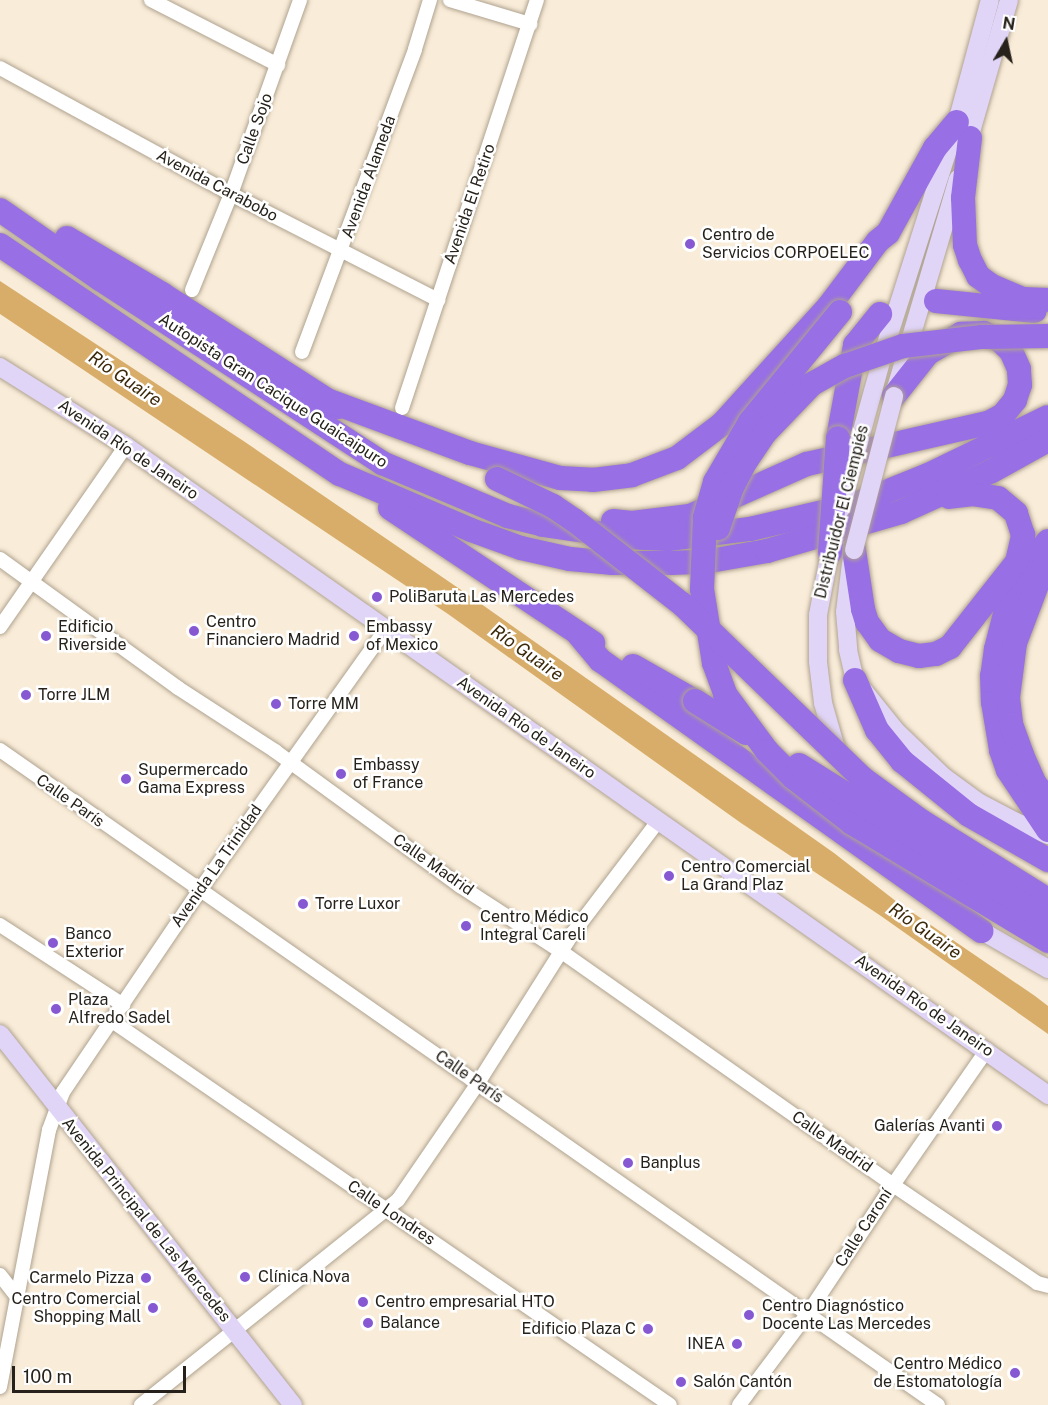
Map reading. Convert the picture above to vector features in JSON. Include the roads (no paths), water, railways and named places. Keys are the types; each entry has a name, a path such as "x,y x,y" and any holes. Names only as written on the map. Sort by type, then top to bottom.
{"highway":[{"path":"963,130 935,148 888,233 886,248 840,312 750,422 715,482 705,518 702,589 714,663 724,694 766,751 793,777 852,824 1048,941"},
{"path":"963,130 965,244 970,260 978,276 999,290 1023,299 1048,300"},
{"path":"0,199 162,294 324,399 374,425 499,471 574,520 682,604 862,778 921,820 1048,900"},
{"name":"Autopista Gran Cacique Guaicaipuro","path":"0,210 100,279 382,463 508,516 578,531 668,539 750,529 853,505 928,476 1048,417"},
{"path":"499,471 593,480 632,476 677,458 703,440 743,403 828,306 878,241 888,233"},
{"name":"Autopista Gran Cacique Guaicaipuro","path":"0,245 340,474 471,530 521,548 570,559 613,563 704,562 794,544 901,512 992,471 1048,440"},
{"path":"936,301 1013,311 1048,311"},
{"path":"880,314 855,345 842,551 867,622 880,640 899,651 919,656 936,654 950,647 1017,562 1023,541 1020,521 1003,501 979,494 952,496 901,512"},
{"path":"336,431 470,490 510,505 549,515 632,523 690,516 807,464 988,423 1003,415 1015,400 1020,385 1019,369 1011,351 999,340 984,333 961,334 928,353 894,396"},
{"path":"724,694 724,662 713,586 713,553 720,518 746,461 765,433 812,384 844,366 903,346 982,337 1048,336"},
{"path":"340,474 579,635 694,701 1048,920"},
{"path":"1048,541 1019,580 1008,602 996,649 993,702 1001,750 1008,770 1048,830"},
{"path":"1048,556 1015,643 1008,698 1011,724 1022,755 1035,784 1048,799"},
{"path":"579,635 600,660 982,931"},
{"path":"855,680 877,730 902,761 969,814 1048,860"}],"street":[{"path":"151,0 278,66"},
{"name":"Calle Sojo","path":"192,290 231,194 300,0"},
{"name":"Avenida Alameda","path":"303,352 415,49 430,0"},
{"path":"450,0 530,24"},
{"name":"Avenida El Retiro","path":"402,408 537,0"},
{"path":"963,130 990,0"},
{"path":"963,130 1009,0"},
{"name":"Avenida Carabobo","path":"0,68 231,194 438,300"},
{"name":"Distribuidor El Ciempiés","path":"963,130 894,396 818,615 818,662 829,731 850,787 870,824 982,931 1048,969"},
{"name":"Distribuidor El Ciempiés","path":"849,438 885,347 963,130"},
{"name":"Avenida Río de Janeiro","path":"0,367 126,446 1047,1094"},
{"path":"0,627 126,446"},
{"name":"Distribuidor El Ciempiés","path":"842,551 848,650 855,680 896,731 944,777 978,802 1016,822 1048,835"},
{"name":"Calle Madrid","path":"0,559 178,688 289,762 460,886 562,952 893,1185 1037,1283 1048,1286"},
{"name":"Avenida La Trinidad","path":"0,1387 49,1130 63,1092 199,891 385,630"},
{"name":"Calle París","path":"0,750 938,1405"},
{"path":"141,1405 398,1200 478,1083 562,952 659,820"},
{"path":"0,925 123,1005"},
{"name":"Calle Londres","path":"112,1021 670,1405"},
{"name":"Avenida Principal de Las Mercedes","path":"0,1034 56,1108 293,1405"},
{"name":"Calle Caroní","path":"739,1405 808,1313 987,1050"},
{"path":"0,1275 18,1299"}],"water":[{"name":"Río Guaire","path":"0,281 242,440 467,594 834,853 897,902 1035,996 1048,1006 1048,1034 881,916 741,823 448,614 0,314"}],"place":[{"name":"Centro de Servicios CORPOELEC","path":"690,244"},
{"name":"PoliBaruta Las Mercedes","path":"377,597"},
{"name":"Centro Financiero Madrid","path":"194,631"},
{"name":"Edificio Riverside","path":"46,636"},
{"name":"Embassy of Mexico","path":"354,636"},
{"name":"Torre JLM","path":"26,695"},
{"name":"Torre MM","path":"276,704"},
{"name":"Embassy of France","path":"341,774"},
{"name":"Supermercado Gama Express","path":"126,779"},
{"name":"Centro Comercial La Grand Plaz","path":"669,876"},
{"name":"Torre Luxor","path":"303,904"},
{"name":"Centro Médico Integral Careli","path":"466,926"},
{"name":"Banco Exterior","path":"53,943"},
{"name":"Plaza Alfredo Sadel","path":"56,1009"},
{"name":"Galerías Avanti","path":"997,1126"},
{"name":"Banplus","path":"628,1163"},
{"name":"Clínica Nova","path":"245,1277"},
{"name":"Carmelo Pizza","path":"146,1278"},
{"name":"Centro empresarial HTO","path":"363,1302"},
{"name":"Centro Comercial Shopping Mall","path":"153,1308"},
{"name":"Centro Diagnóstico Docente Las Mercedes","path":"749,1315"},
{"name":"Balance","path":"368,1323"},
{"name":"Edificio Plaza C","path":"648,1329"},
{"name":"INEA","path":"737,1344"},
{"name":"Centro Médico de Estomatología","path":"1015,1373"},
{"name":"Salón Cantón","path":"681,1382"}]}
